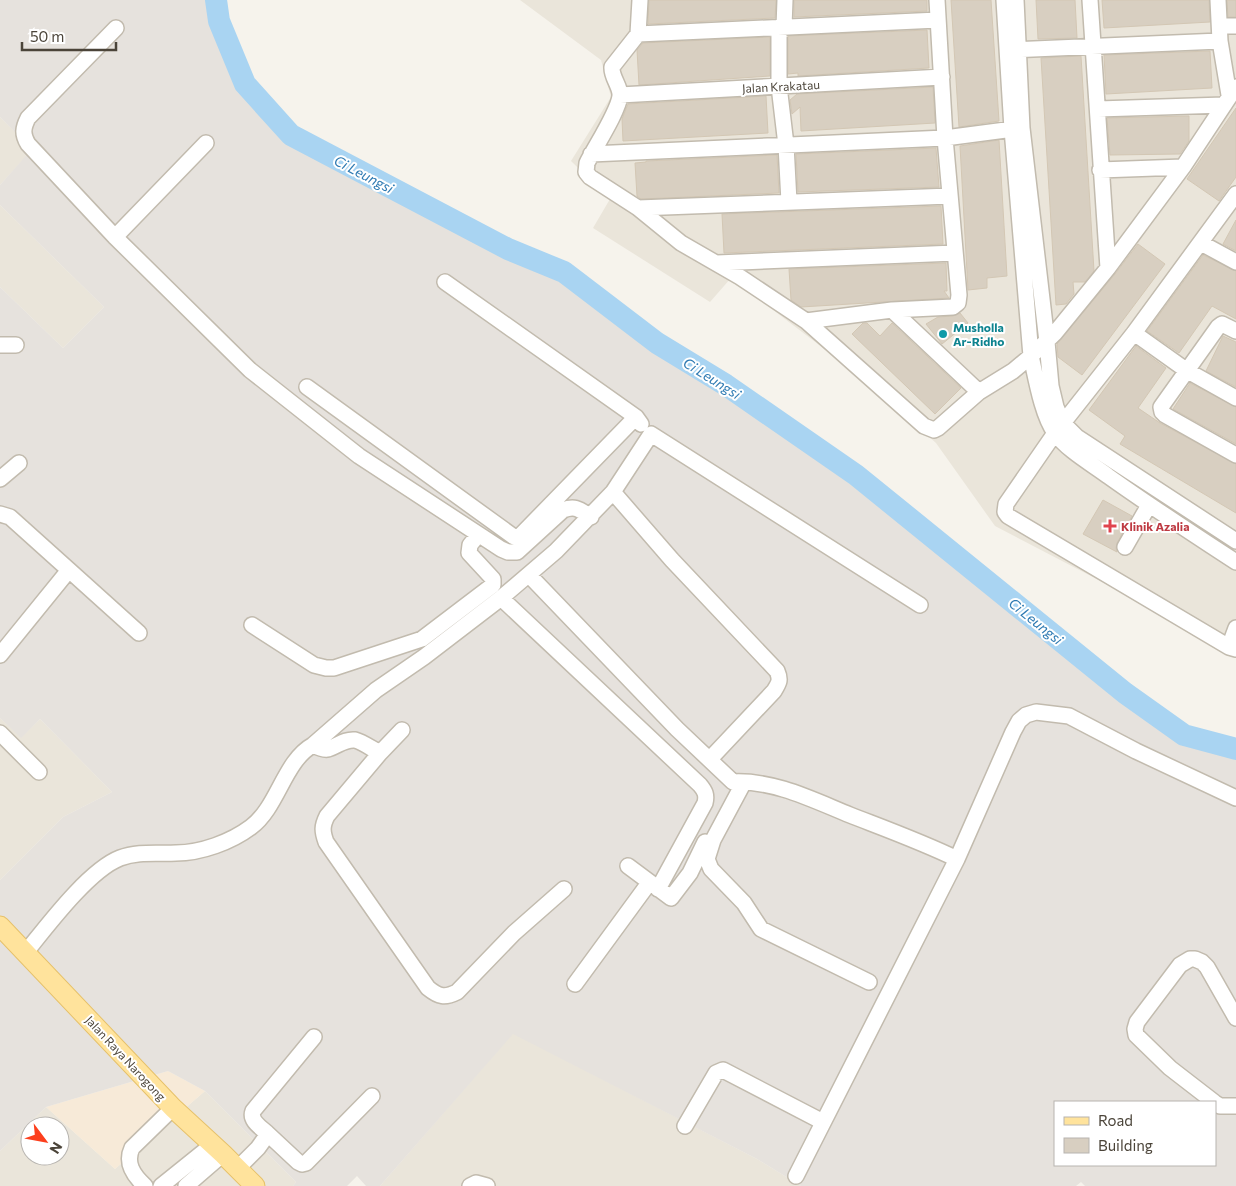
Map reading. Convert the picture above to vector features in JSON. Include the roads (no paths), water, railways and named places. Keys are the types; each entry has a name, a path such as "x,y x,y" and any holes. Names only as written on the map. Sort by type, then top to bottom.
{"main road":[{"name":"Jalan Raya Narogong","path":"0,926 173,1108 255,1186"}],"street":[{"path":"640,0 638,34 612,67 612,74 620,95 616,110 591,154 586,172 590,177 638,208 681,243 718,263 806,321 929,429 934,430 979,392 1013,371 1047,342 1108,268 1183,168 1230,95 1220,34 1218,0"},
{"path":"785,0 781,27 779,86 786,145 789,202"},
{"path":"806,321 892,310 953,307 958,302 945,138 937,0"},
{"path":"1004,0 1013,50"},
{"path":"1016,0 1013,50 1017,128 1031,356 1038,388 1059,428 1083,458 1149,505 1236,562"},
{"path":"1090,0 1108,268"},
{"path":"638,34 938,20"},
{"path":"1013,50 1092,46 1220,34 1236,26"},
{"path":"116,28 28,118 24,126 23,135 28,144 115,237 250,370 359,456 501,549 508,552 517,552 563,510 571,507 590,517"},
{"name":"Jalan Krakatau","path":"620,95 942,77"},
{"path":"1098,109 1230,95"},
{"path":"591,154 945,138 1017,128"},
{"path":"1017,128 1047,342 1051,386 1059,428"},
{"path":"115,237 206,143"},
{"path":"1100,170 1183,168"},
{"path":"1236,194 1134,333 1059,428 1006,504 1008,516 1233,648 1236,628"},
{"path":"638,208 950,196"},
{"path":"1201,242 1236,262"},
{"path":"718,263 954,253"},
{"path":"446,282 636,417 650,434 920,605"},
{"path":"892,310 979,392"},
{"path":"1236,331 1222,324 1218,327 1161,406 1162,412 1236,455"},
{"path":"1134,333 1186,370 1236,398"},
{"path":"0,345 16,345"},
{"path":"307,387 514,537 520,536 636,417"},
{"path":"1059,428 1077,437 1236,541"},
{"path":"26,952 54,917 86,883 108,864 132,855 179,853 213,846 252,826 268,807 294,763 305,750 376,690 424,657 529,576 590,517 613,492 650,434"},
{"path":"359,456 373,435"},
{"path":"0,479 19,463"},
{"path":"613,492 672,560 777,671 780,678 779,684 774,691 710,759"},
{"path":"1124,547 1149,505"},
{"path":"0,514 10,517 139,633"},
{"path":"252,625 314,664 326,668 334,668 422,639 493,585 493,579 469,553 470,545 478,535"},
{"path":"0,655 68,570"},
{"path":"529,576 677,729 739,782 789,791 928,845 957,859"},
{"path":"501,598 706,792 705,803 654,886 575,984"},
{"path":"796,1176 957,859 1019,721 1026,715 1036,712 1069,716 1136,751 1236,798"},
{"path":"402,730 327,816 322,826 326,842 428,988 437,995 447,997 457,992 514,933 564,889"},
{"path":"0,733 39,772"},
{"path":"312,746 328,749 341,742 352,740 358,741 380,753"},
{"path":"628,866 669,897 672,897 690,874 739,782"},
{"path":"739,782 713,840 707,859 712,870 744,903 761,929 869,982"},
{"path":"1211,1101 1170,1068 1136,1035 1137,1022 1180,965 1195,958 1202,962 1213,976 1236,1018"},
{"path":"314,1036 253,1111 252,1119 302,1164 306,1163 372,1096"},
{"path":"685,1126 716,1073 723,1070 823,1122"},
{"path":"1216,1104 1220,1106 1236,1106"},
{"path":"145,1186 130,1167 128,1156 132,1148 173,1108"},
{"path":"238,1168 258,1148 268,1134"},
{"path":"162,1186 217,1149"},
{"path":"186,1186 217,1149"},
{"path":"470,1186 476,1183 487,1186"}],"waterway":[{"name":"Ci Leungsi","path":"216,0 219,21 245,84 291,135 508,249 564,272 657,343 726,385 856,475 1125,693 1184,735 1236,749"}],"place":[{"name":"Musholla Ar-Ridho","path":"943,334"},
{"name":"Klinik Azalia","path":"1110,526"}]}
